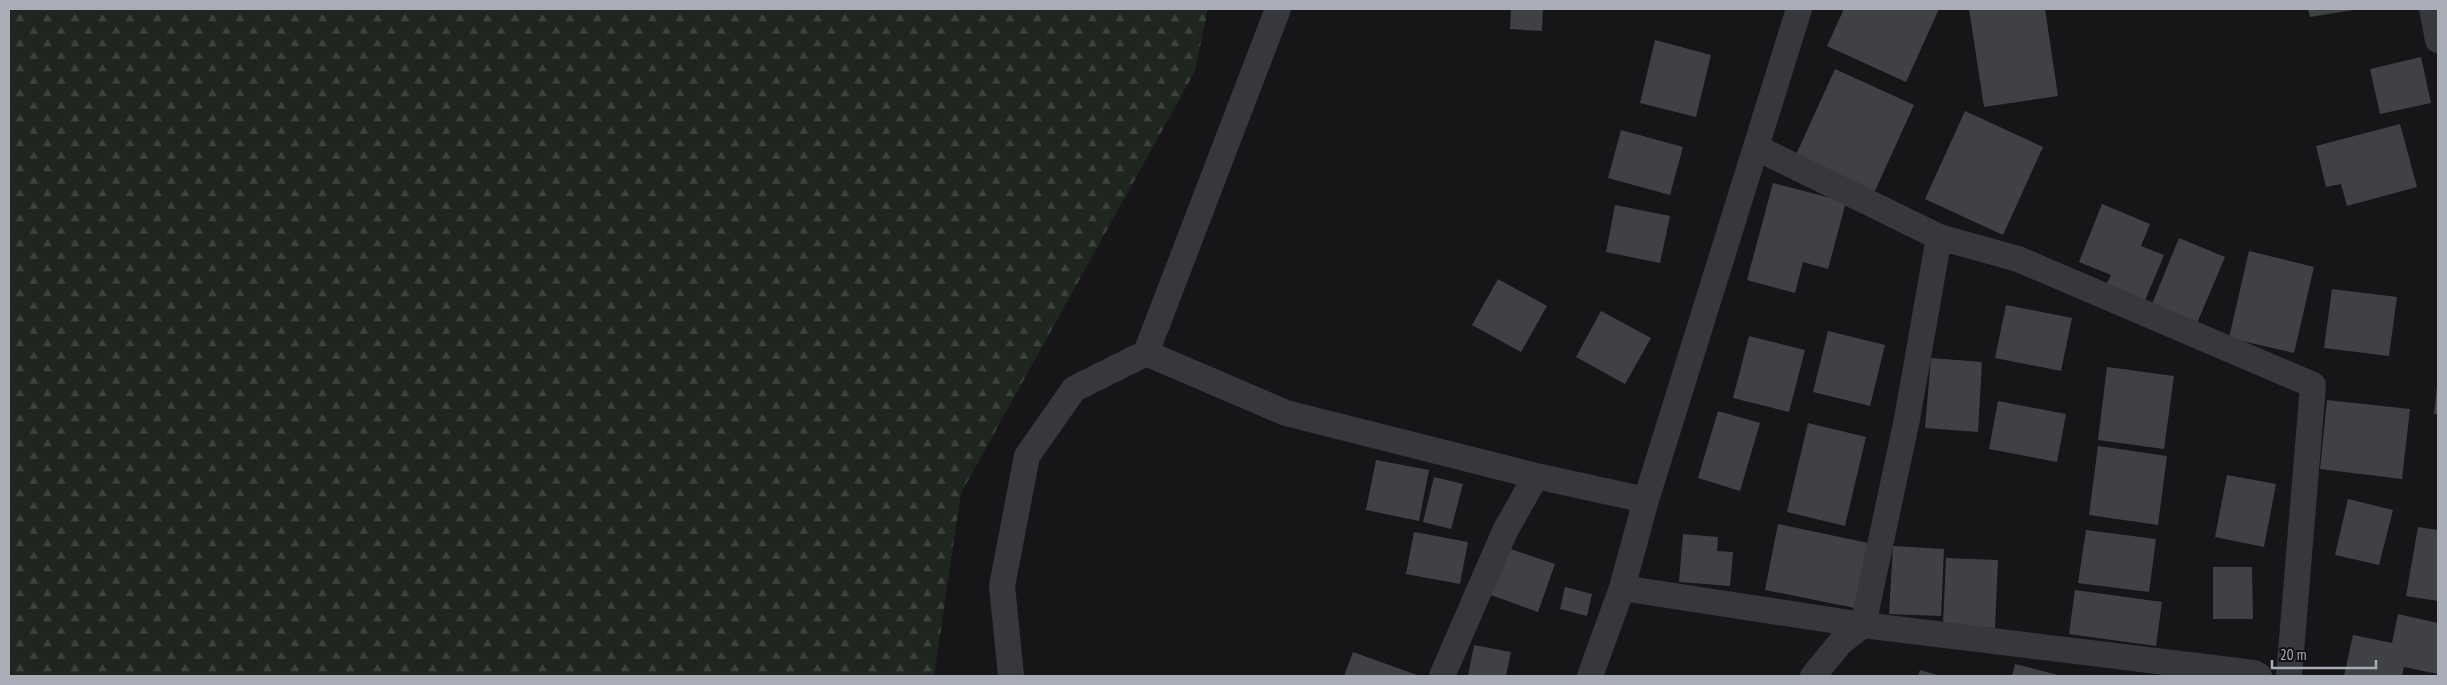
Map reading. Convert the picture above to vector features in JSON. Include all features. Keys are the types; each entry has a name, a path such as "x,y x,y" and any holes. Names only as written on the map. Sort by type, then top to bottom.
{"street":[{"path":"1011,676 1002,586 1027,456 1074,389 1146,353 1278,9"},
{"path":"1590,676 1622,588 1646,500 1799,9"},
{"path":"2432,9 2438,40"},
{"path":"1757,148 1939,237 2018,259 2313,385 2289,676"},
{"path":"1812,676 1841,642 1863,625 1906,419 1939,237"},
{"path":"1146,353 1286,413 1536,476 1646,500"},
{"path":"1442,676 1505,531 1536,476"},
{"path":"1622,588 1863,625 2254,673 2259,676"}],"green space":[{"path":"9,9 1208,9 1195,71 961,493 934,676 9,676"}],"building":[{"path":"1511,9 1543,9 1542,31 1510,29"},
{"path":"1844,9 1939,9 1906,82 1827,46"},
{"path":"1969,9 2045,9 2058,96 1984,107"},
{"path":"2308,9 2353,9 2353,10 2310,17"},
{"path":"1655,40 1711,55 1696,117 1640,103"},
{"path":"2421,57 2431,103 2380,114 2370,69"},
{"path":"1835,69 1914,105 1874,193 1795,157"},
{"path":"1965,111 2043,147 2003,235 1925,199"},
{"path":"2400,124 2417,187 2347,206 2341,184 2326,187 2316,146"},
{"path":"1621,130 1683,147 1670,195 1608,178"},
{"path":"1773,183 1846,202 1828,269 1803,262 1795,293 1747,280"},
{"path":"2102,204 2150,224 2141,246 2164,255 2144,303 2105,287 2111,275 2079,262"},
{"path":"1615,205 1670,216 1660,263 1606,252"},
{"path":"2179,238 2225,257 2197,323 2152,304"},
{"path":"2249,251 2314,267 2294,353 2229,338"},
{"path":"1498,279 1547,306 1521,352 1472,325"},
{"path":"2332,289 2397,297 2389,356 2324,348"},
{"path":"2006,305 2072,318 2061,371 1995,358"},
{"path":"1601,311 1651,338 1625,384 1576,357"},
{"path":"1828,331 1885,345 1870,406 1813,392"},
{"path":"1749,336 1805,350 1789,412 1733,398"},
{"path":"1931,358 1982,362 1978,432 1925,428"},
{"path":"2107,367 2174,376 2164,449 2098,440"},
{"path":"2437,386 2438,414 2434,414"},
{"path":"2327,400 2410,409 2402,479 2320,469"},
{"path":"1998,401 2066,414 2057,462 1989,449"},
{"path":"1718,411 1760,423 1740,491 1698,478"},
{"path":"1808,423 1866,437 1845,526 1787,512"},
{"path":"2098,446 2167,456 2158,525 2089,515"},
{"path":"1376,460 1429,470 1419,521 1366,510"},
{"path":"2227,475 2276,484 2264,547 2215,537"},
{"path":"1434,477 1463,484 1451,529 1423,522"},
{"path":"2348,499 2393,510 2379,565 2335,555"},
{"path":"1778,524 1873,544 1860,609 1765,590"},
{"path":"2418,527 2438,530 2438,601 2406,596"},
{"path":"2086,530 2156,539 2149,592 2078,583"},
{"path":"1414,532 1468,542 1460,584 1406,574"},
{"path":"1683,534 1718,537 1717,551 1733,552 1730,586 1679,582"},
{"path":"1893,546 1944,549 1941,616 1889,614"},
{"path":"1508,548 1555,564 1538,612 1491,595"},
{"path":"1946,558 1998,560 1995,628 1943,625"},
{"path":"2213,567 2252,567 2253,619 2213,619"},
{"path":"1565,587 1592,594 1587,616 1560,609"},
{"path":"2075,590 2162,602 2156,646 2069,634"},
{"path":"2398,614 2438,623 2438,674 2404,667 2402,676 2344,676 2353,635 2392,643"},
{"path":"1474,645 1511,652 1506,676 1468,676"},
{"path":"1353,652 1417,675 1344,676"},
{"path":"2015,664 2062,676 2012,676"},
{"path":"1920,670 1941,676 1918,676"}]}
